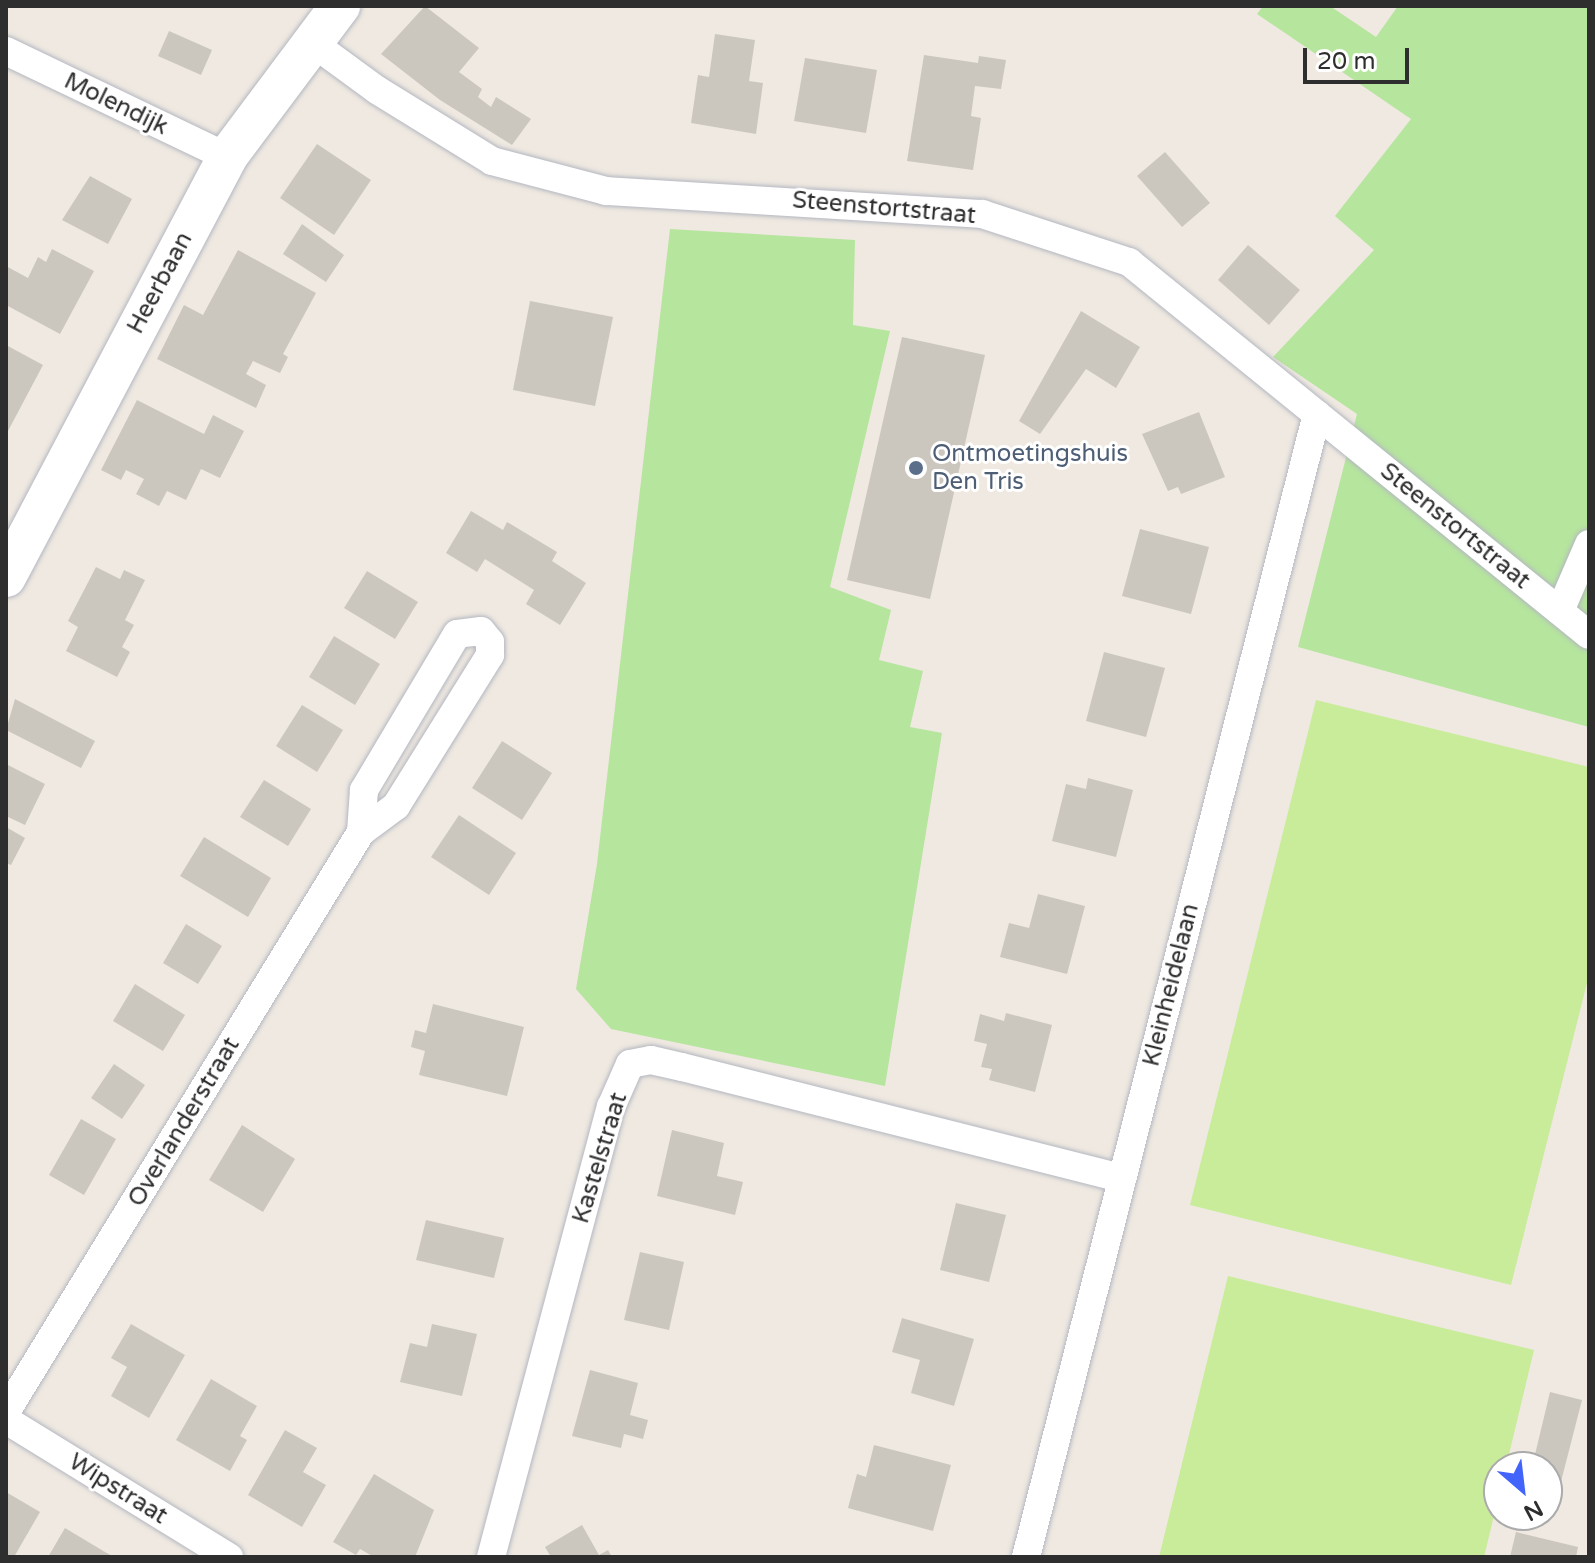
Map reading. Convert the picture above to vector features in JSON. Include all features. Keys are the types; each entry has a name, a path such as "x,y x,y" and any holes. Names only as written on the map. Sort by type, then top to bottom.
{"street":[{"name":"Heerbaan","path":"6,577 227,157 310,41 340,6"},
{"name":"Steenstortstraat","path":"310,41 377,90 492,161 606,191 982,214 1129,262 1589,635"},
{"name":"Molendijk","path":"6,51 227,157"},
{"name":"Kleinheidelaan","path":"1026,1557 1317,414"},
{"path":"1560,611 1589,544"},
{"name":"Overlanderstraat","path":"6,1412 361,832 396,806 490,655 490,642 481,631 457,634 449,647 364,790 361,832"},
{"name":"Kastelstraat","path":"491,1557 611,1107 630,1064 651,1060 682,1067 1122,1178"},
{"name":"Wipstraat","path":"6,1420 229,1557"}],"green space":[{"path":"1263,6 1330,6 1376,37 1398,6 1589,6 1589,727 1298,647 1357,414 1273,357 1374,250 1335,216 1411,119 1257,14"},
{"path":"670,229 855,240 853,325 890,331 830,587 891,610 879,660 923,671 910,727 942,733 885,1086 611,1029 576,989 597,864"},
{"path":"1316,700 1589,767 1589,975 1511,1285 1190,1205"},
{"path":"1228,1276 1534,1350 1510,1451 1483,1451 1483,1531 1490,1531 1484,1557 1159,1557"}],"building":[{"path":"425,6 479,48 459,72 482,89 478,97 491,107 496,97 531,119 512,145 440,100 381,54"},
{"path":"169,31 212,50 201,75 158,56"},
{"path":"715,34 755,40 749,81 763,83 756,134 691,123 698,75 709,77"},
{"path":"924,55 978,63 979,56 1006,60 1001,89 975,86 971,116 981,118 973,170 907,161"},
{"path":"805,58 877,70 866,133 794,121"},
{"path":"317,144 371,180 334,235 280,198"},
{"path":"1165,152 1210,203 1182,227 1137,176"},
{"path":"90,176 132,199 108,244 62,220"},
{"path":"302,224 344,255 326,282 283,254"},
{"path":"1248,245 1300,290 1269,325 1218,280"},
{"path":"52,249 94,271 60,334 6,305 6,266 28,278 38,257 46,262"},
{"path":"238,250 316,293 283,354 288,357 280,373 253,361 246,374 266,385 256,408 157,359 184,305 203,315"},
{"path":"530,301 613,317 595,406 513,390"},
{"path":"1081,311 1140,347 1116,388 1086,369 1040,434 1019,421"},
{"name":"Ontmoetingshuis Den Tris","path":"902,337 985,355 930,599 847,580"},
{"path":"6,345 43,365 8,431 6,430"},
{"path":"137,400 204,434 213,415 244,431 220,478 201,469 186,500 167,491 159,506 136,494 144,479 126,470 121,480 101,470"},
{"path":"1199,412 1225,477 1181,494 1178,487 1168,491 1142,434"},
{"path":"471,511 503,530 507,522 557,552 552,561 586,583 560,625 526,604 534,590 485,559 477,572 446,553"},
{"path":"1140,529 1209,547 1191,614 1122,596"},
{"path":"96,567 120,579 124,570 145,580 125,620 134,625 122,647 130,652 117,677 66,651 78,627 68,621"},
{"path":"367,571 418,602 395,639 344,608"},
{"path":"334,636 380,664 355,705 309,677"},
{"path":"1104,652 1165,668 1146,737 1086,721"},
{"path":"15,699 95,741 81,768 6,730"},
{"path":"302,705 343,730 317,772 276,746"},
{"path":"502,741 552,773 522,820 472,788"},
{"path":"6,764 45,784 25,825 6,816"},
{"path":"1088,778 1133,790 1116,857 1052,841 1066,784 1086,789"},
{"path":"264,780 311,809 288,846 240,817"},
{"path":"459,815 516,853 489,895 431,857"},
{"path":"6,827 25,838 11,865 6,863"},
{"path":"204,837 271,878 248,917 180,876"},
{"path":"1038,894 1085,906 1067,974 1000,957 1009,923 1029,928"},
{"path":"186,924 222,946 198,984 163,963"},
{"path":"135,984 185,1015 163,1051 113,1021"},
{"path":"433,1004 524,1027 507,1096 419,1075 425,1051 411,1047 415,1030 426,1033"},
{"path":"1006,1013 1052,1025 1035,1092 989,1080 992,1069 981,1067 987,1044 974,1041 980,1014 1004,1021"},
{"path":"114,1064 145,1085 122,1119 91,1098"},
{"path":"81,1119 116,1139 84,1195 49,1175"},
{"path":"242,1125 295,1159 263,1212 209,1180"},
{"path":"672,1130 724,1143 717,1176 743,1182 735,1215 657,1196"},
{"path":"956,1203 1006,1215 989,1282 940,1270"},
{"path":"426,1220 504,1238 494,1278 416,1260"},
{"path":"640,1252 684,1262 669,1330 624,1320"},
{"path":"902,1318 974,1339 954,1406 911,1393 920,1360 892,1352"},
{"path":"131,1324 185,1355 149,1418 111,1396 127,1367 111,1358"},
{"path":"432,1324 477,1334 462,1396 400,1382 410,1343 427,1347"},
{"path":"590,1370 638,1383 630,1415 648,1420 643,1439 624,1434 621,1448 572,1436"},
{"path":"211,1379 257,1406 240,1436 247,1440 230,1471 176,1440"},
{"path":"1550,1392 1582,1400 1563,1474 1563,1451 1536,1451"},
{"path":"285,1430 317,1448 303,1472 326,1485 302,1527 248,1495"},
{"path":"874,1445 951,1465 933,1531 848,1508 857,1474 866,1477"},
{"path":"374,1474 434,1510 415,1557 374,1557 360,1549 356,1555 333,1542"},
{"path":"6,1492 40,1512 14,1557 6,1557"},
{"path":"582,1525 599,1555 608,1550 612,1557 551,1557 545,1547"},
{"path":"65,1528 105,1552 114,1557 48,1557"},
{"path":"1516,1532 1578,1547 1576,1557 1510,1557"}],"place":[{"name":"Ontmoetingshuis Den Tris","path":"916,468"}]}
